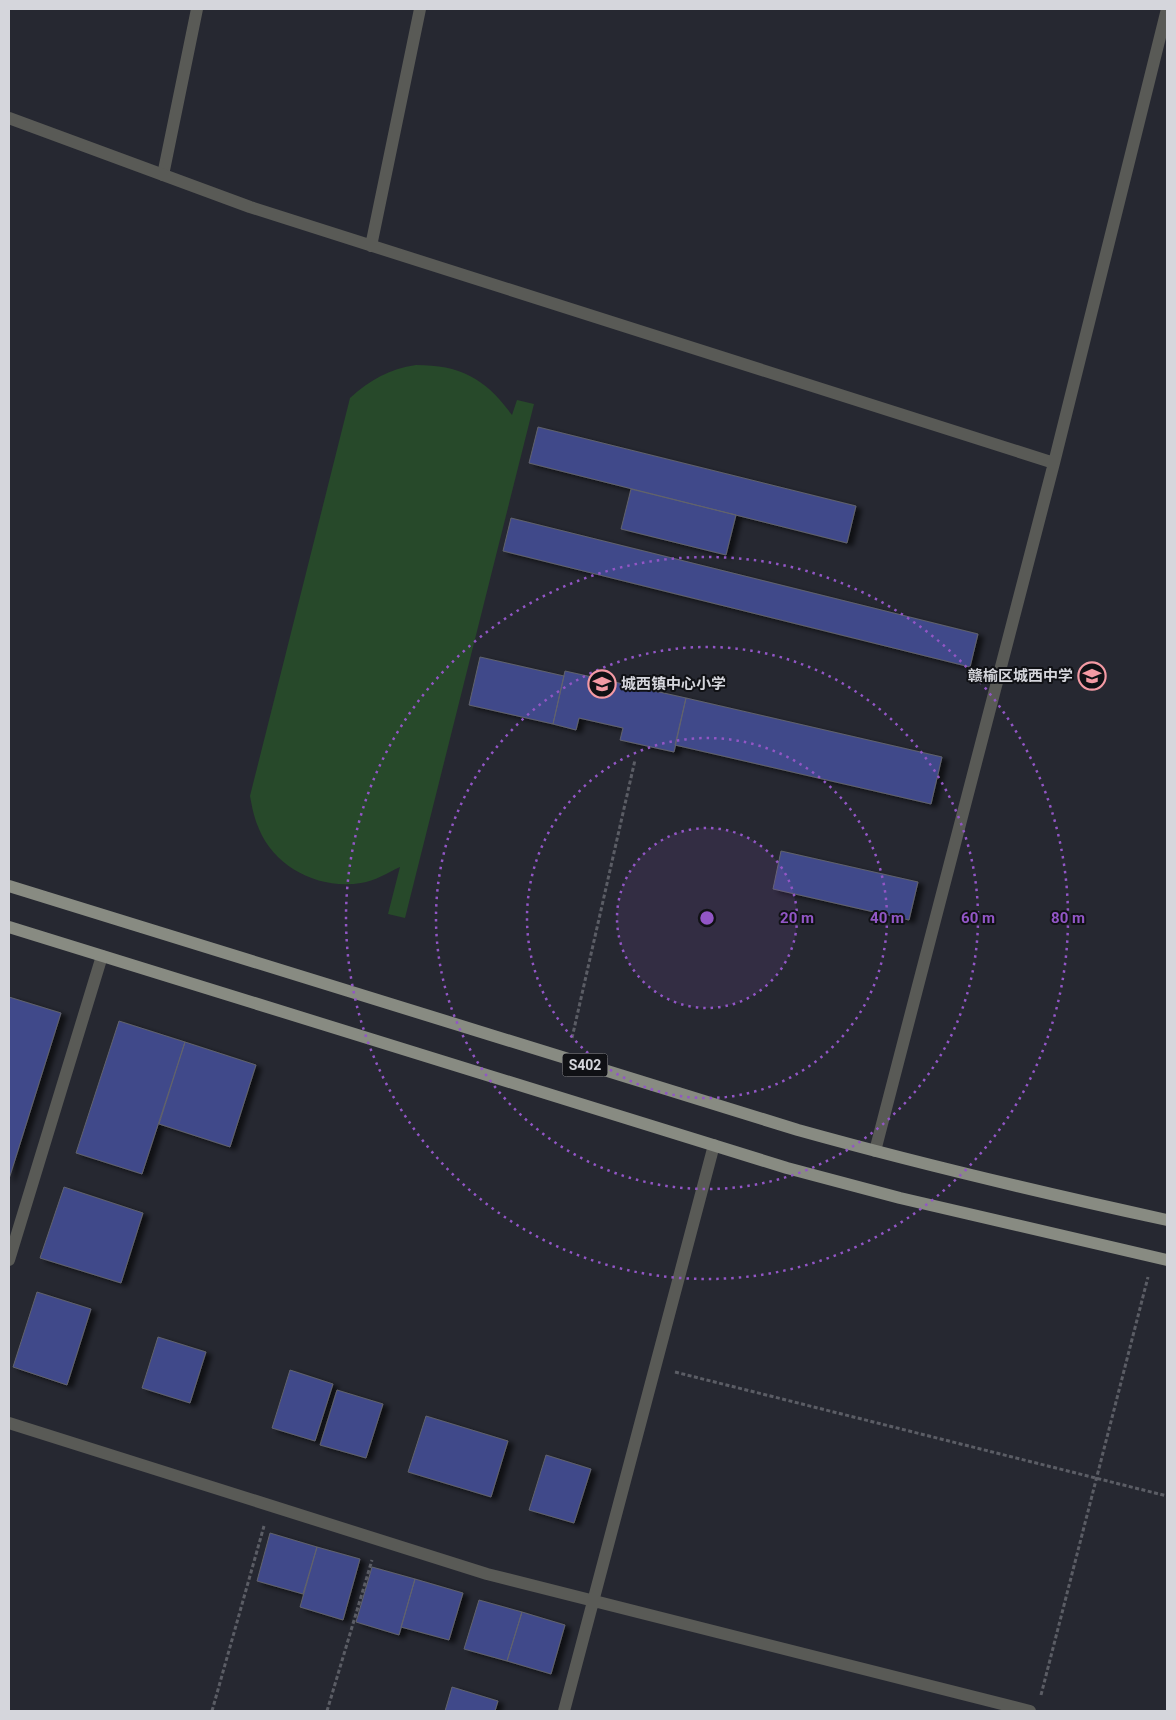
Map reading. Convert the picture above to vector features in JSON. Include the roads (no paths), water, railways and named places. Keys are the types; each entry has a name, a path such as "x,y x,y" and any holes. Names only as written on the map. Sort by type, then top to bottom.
{"main road":[{"name":"S402","path":"9,886 788,1127 1046,1194 1167,1220"},
{"name":"S402","path":"9,927 787,1168 900,1198 1167,1260"}],"street":[{"path":"163,175 197,9"},
{"path":"371,246 420,9"},
{"path":"875,1151 1054,463 1167,9"},
{"path":"9,118 250,207 1054,463"},
{"path":"9,1260 102,956"},
{"path":"564,1711 714,1145"},
{"path":"9,1423 487,1574 1035,1707"}],"place":[{"name":"赣榆区城西中学","path":"1092,676"},
{"name":"城西镇中心小学","path":"602,684"}]}
